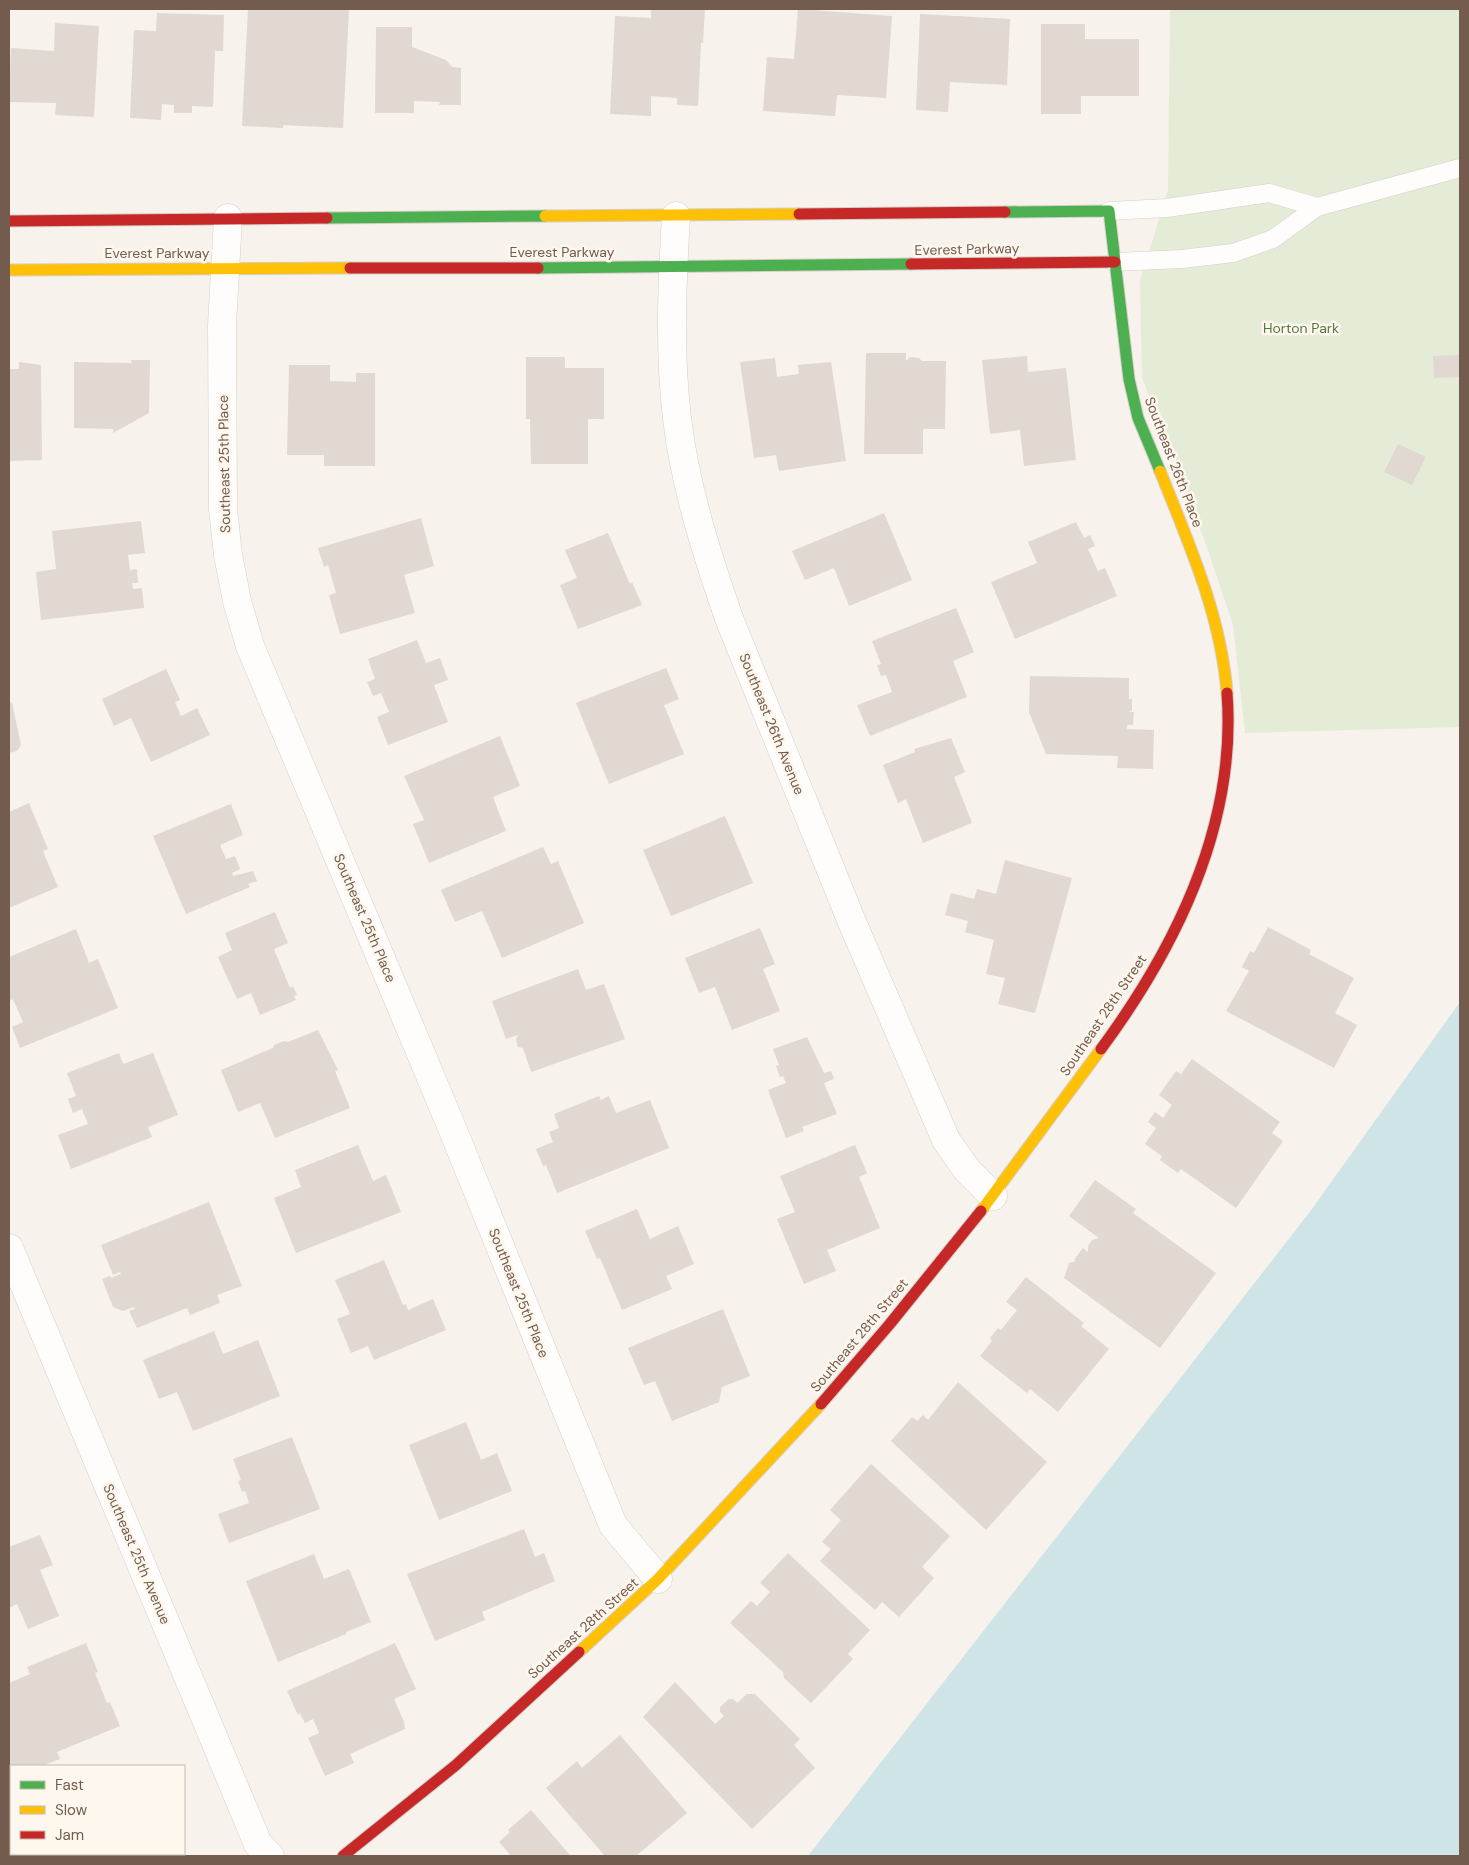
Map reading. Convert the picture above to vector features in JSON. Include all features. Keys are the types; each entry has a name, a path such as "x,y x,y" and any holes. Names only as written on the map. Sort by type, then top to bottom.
{"street":[{"path":"9,221 1109,211"},
{"name":"Southeast 26th Place","path":"1109,211 1129,379 1138,418 1198,566 1214,615 1225,666 1229,718"},
{"name":"Southeast 26th Avenue","path":"676,216 671,316 677,418 699,521 730,621 852,922 946,1140 967,1170 993,1196"},
{"name":"Southeast 25th Place","path":"228,218 222,325 223,510 235,592 250,646 450,1123 613,1525 658,1579"},
{"name":"Everest Parkway","path":"9,270 673,267 1115,262"},
{"name":"Southeast 28th Street","path":"343,1856 456,1765 658,1579 818,1408 889,1325 993,1196 1107,1041 1152,972 1191,899 1215,828 1227,755 1229,718"},
{"name":"Southeast 25th Avenue","path":"9,1248 258,1844 270,1856"}],"lane":[{"path":"1115,262 1182,260 1234,253 1272,239 1317,207 1460,168"},
{"path":"1109,211 1167,208 1269,193 1317,207"}],"green space":[{"name":"Horton Park","path":"1170,9 1460,9 1460,727 1245,733 1233,625 1205,542 1142,378 1140,281 1168,190"}],"shaded area":[{"path":"1460,1002 1460,1856 808,1856 1309,1213"}],"building":[{"path":"248,9 349,9 343,128 283,125 283,128 242,126"},
{"path":"651,9 705,9 703,43 701,43 698,106 677,105 677,98 651,96 651,116 610,114 615,16 651,18"},
{"path":"798,9 892,16 886,98 837,95 835,116 763,111 767,57 794,59"},
{"path":"157,13 224,15 223,51 215,51 213,107 192,106 192,113 174,113 174,105 162,104 161,120 130,118 134,30 156,31"},
{"path":"920,14 1010,19 1007,85 950,82 948,112 916,110"},
{"path":"55,23 99,26 94,117 55,115 56,103 9,102 11,48 54,51"},
{"path":"1041,24 1085,24 1085,39 1139,39 1139,96 1081,96 1081,114 1041,114"},
{"path":"376,27 412,27 412,47 446,60 452,67 461,68 461,105 439,105 440,102 414,101 414,113 375,113"},
{"path":"866,353 906,353 906,361 910,357 919,358 922,361 946,361 945,429 923,429 923,454 864,454"},
{"path":"1460,355 1460,377 1434,378 1433,356"},
{"path":"1027,356 1028,372 1066,368 1076,460 1024,466 1020,430 990,434 982,360"},
{"path":"526,357 565,357 565,368 604,368 604,419 588,419 588,464 531,464 530,419 526,419"},
{"path":"775,358 777,377 799,374 798,365 831,362 846,461 779,471 776,455 754,458 740,362"},
{"path":"131,360 150,360 149,413 113,433 113,429 74,428 74,362 132,363"},
{"path":"19,362 41,365 42,460 9,461 9,369 19,369"},
{"path":"289,365 330,365 330,381 356,382 356,373 375,373 375,466 324,466 324,455 287,455"},
{"path":"1398,444 1426,457 1412,485 1384,472"},
{"path":"884,513 912,580 849,606 834,568 805,580 792,551"},
{"path":"421,518 434,566 404,575 415,613 340,634 329,595 336,593 328,565 324,567 318,548"},
{"path":"141,521 145,553 128,555 130,570 137,569 138,583 132,583 133,589 142,588 144,608 41,620 36,572 56,569 52,531"},
{"path":"1076,522 1084,538 1090,535 1095,546 1088,549 1098,571 1105,568 1117,596 1015,639 991,582 1037,563 1028,542"},
{"path":"608,533 630,584 632,582 642,605 578,629 560,585 577,578 565,550"},
{"path":"956,608 974,652 953,661 967,697 870,736 857,705 892,692 886,675 881,676 877,665 881,664 872,641"},
{"path":"417,640 426,663 440,658 448,680 434,685 448,722 388,745 377,717 389,712 381,693 373,696 367,682 375,679 368,659"},
{"path":"666,668 679,699 664,705 684,754 609,784 576,703"},
{"path":"166,669 180,700 175,702 181,716 197,708 210,735 151,762 131,718 114,726 102,699"},
{"path":"1030,676 1129,678 1129,699 1132,699 1132,711 1128,712 1134,712 1133,725 1127,725 1127,729 1154,730 1153,769 1117,768 1118,756 1046,754 1029,712"},
{"path":"9,701 12,703 21,745 17,751 9,753"},
{"path":"500,736 520,786 493,797 506,831 429,863 413,824 424,820 404,776"},
{"path":"951,738 965,772 954,777 972,823 923,843 906,799 898,803 883,765 915,752 914,749"},
{"path":"29,803 48,849 43,851 58,887 9,908 9,812"},
{"path":"231,804 243,835 220,845 226,859 235,856 240,869 232,873 233,876 253,871 257,881 248,884 250,887 186,914 153,836"},
{"path":"725,816 753,883 671,916 643,850"},
{"path":"543,847 551,864 558,861 584,923 502,958 482,911 455,922 441,890"},
{"path":"1005,860 1072,878 1035,1013 998,1004 1005,978 986,974 994,940 965,932 968,921 945,915 951,893 974,899 977,889 996,894"},
{"path":"275,912 288,943 274,949 290,988 293,986 297,995 294,996 296,1000 260,1015 251,993 237,999 218,957 232,950 225,933"},
{"path":"1268,927 1311,950 1309,954 1354,978 1335,1013 1357,1025 1334,1068 1226,1011 1249,971 1242,967 1250,951 1254,953"},
{"path":"760,928 775,964 763,969 780,1011 732,1030 715,987 699,993 685,958"},
{"path":"76,929 89,963 98,959 118,1008 20,1048 12,1027 23,1022 13,999 9,1001 9,957"},
{"path":"578,969 586,990 604,984 625,1039 531,1072 523,1048 518,1047 516,1039 518,1035 506,1039 492,1001"},
{"path":"318,1030 338,1070 335,1071 350,1108 275,1138 260,1103 238,1112 221,1070 273,1048 274,1045 284,1041 288,1042"},
{"path":"807,1037 824,1073 831,1071 834,1079 824,1083 837,1114 802,1127 804,1131 786,1138 768,1090 786,1083 783,1076 780,1077 776,1066 779,1065 773,1049"},
{"path":"119,1053 123,1064 153,1053 178,1115 148,1127 152,1137 71,1169 58,1135 88,1124 82,1109 73,1113 68,1099 76,1096 67,1073"},
{"path":"1192,1059 1280,1122 1272,1133 1283,1141 1236,1208 1181,1169 1178,1173 1160,1160 1162,1156 1145,1144 1156,1128 1148,1122 1155,1112 1163,1118 1172,1105 1159,1095 1176,1071 1181,1074"},
{"path":"599,1096 601,1100 609,1096 616,1113 650,1100 669,1148 557,1193 546,1165 543,1166 536,1149 553,1142 549,1132 559,1128 554,1114"},
{"path":"358,1145 373,1181 386,1175 401,1212 296,1253 274,1198 301,1187 295,1170"},
{"path":"855,1145 867,1173 859,1177 880,1228 827,1250 836,1271 804,1284 777,1219 795,1212 780,1176"},
{"path":"1095,1180 1136,1209 1133,1213 1216,1273 1160,1348 1064,1278 1069,1263 1076,1261 1074,1260 1083,1248 1088,1252 1088,1246 1092,1240 1099,1238 1069,1216"},
{"path":"209,1202 242,1286 217,1295 220,1303 190,1315 187,1308 137,1328 129,1311 135,1309 134,1307 123,1311 113,1307 102,1279 121,1274 120,1272 113,1275 101,1245"},
{"path":"637,1209 650,1239 678,1226 694,1264 666,1276 672,1289 622,1310 600,1258 597,1259 585,1231"},
{"path":"384,1260 403,1305 406,1304 408,1310 433,1299 446,1330 374,1360 368,1346 351,1353 337,1319 350,1314 335,1280"},
{"path":"1026,1277 1084,1323 1081,1326 1109,1349 1058,1412 1030,1389 1027,1393 980,1356 992,1341 990,1338 998,1328 1001,1330 1017,1310 1006,1302"},
{"path":"723,1309 750,1376 722,1387 719,1402 672,1421 655,1381 644,1385 628,1348"},
{"path":"214,1331 223,1354 258,1340 280,1396 193,1431 177,1392 159,1399 143,1360"},
{"path":"958,1382 1047,1462 986,1530 891,1441 912,1417 917,1421 923,1415 928,1420"},
{"path":"466,1422 481,1460 497,1453 512,1491 439,1520 409,1445"},
{"path":"292,1437 320,1509 229,1543 218,1514 249,1503 245,1491 242,1492 238,1481 241,1480 233,1459"},
{"path":"871,1464 950,1536 922,1567 934,1578 899,1617 882,1602 875,1610 820,1561 831,1549 822,1542 841,1520 830,1510"},
{"path":"524,1529 535,1557 544,1553 555,1581 482,1612 485,1620 435,1641 407,1574"},
{"path":"40,1535 53,1565 40,1570 59,1616 28,1629 17,1604 9,1608 9,1547"},
{"path":"788,1553 870,1630 848,1654 853,1659 811,1703 784,1678 783,1672 730,1623 751,1601 757,1606 770,1592 760,1583"},
{"path":"314,1554 324,1579 349,1569 371,1622 278,1662 246,1581"},
{"path":"86,1643 98,1672 95,1673 107,1703 110,1702 120,1726 57,1752 60,1759 45,1765 10,1765 9,1780 9,1683 30,1674 27,1667"},
{"path":"395,1643 416,1689 394,1699 405,1729 350,1754 354,1763 325,1776 308,1738 319,1733 313,1719 305,1723 300,1713 298,1715 287,1691"},
{"path":"675,1682 715,1724 724,1716 720,1712 720,1707 729,1699 733,1699 737,1703 747,1694 755,1694 800,1739 794,1745 815,1768 752,1829 643,1717"},
{"path":"620,1735 687,1813 636,1856 605,1856 546,1788 577,1761 582,1768"},
{"path":"531,1810 570,1855 511,1856 499,1842 510,1832 508,1830"},
{"path":"76,1855 163,1856 76,1856"}],"traffic: fast":[{"path":"1005,212 1109,211 1129,379 1138,418 1160,471"},
{"path":"327,218 545,216"},
{"path":"538,268 911,264"}],"traffic: slow":[{"path":"545,216 799,214"},
{"path":"9,270 350,268"},
{"path":"1160,471 1211,608 1224,664 1227,693"},
{"path":"981,1211 1101,1049"},
{"path":"579,1652 658,1579 821,1404"}],"traffic: jam":[{"path":"799,214 1005,212"},
{"path":"9,221 327,218"},
{"path":"911,264 1115,262"},
{"path":"350,268 538,268"},
{"path":"1101,1049 1129,1010 1177,926 1212,836 1222,789 1228,742 1227,693"},
{"path":"821,1404 889,1325 981,1211"},
{"path":"343,1856 456,1765 579,1652"}]}
